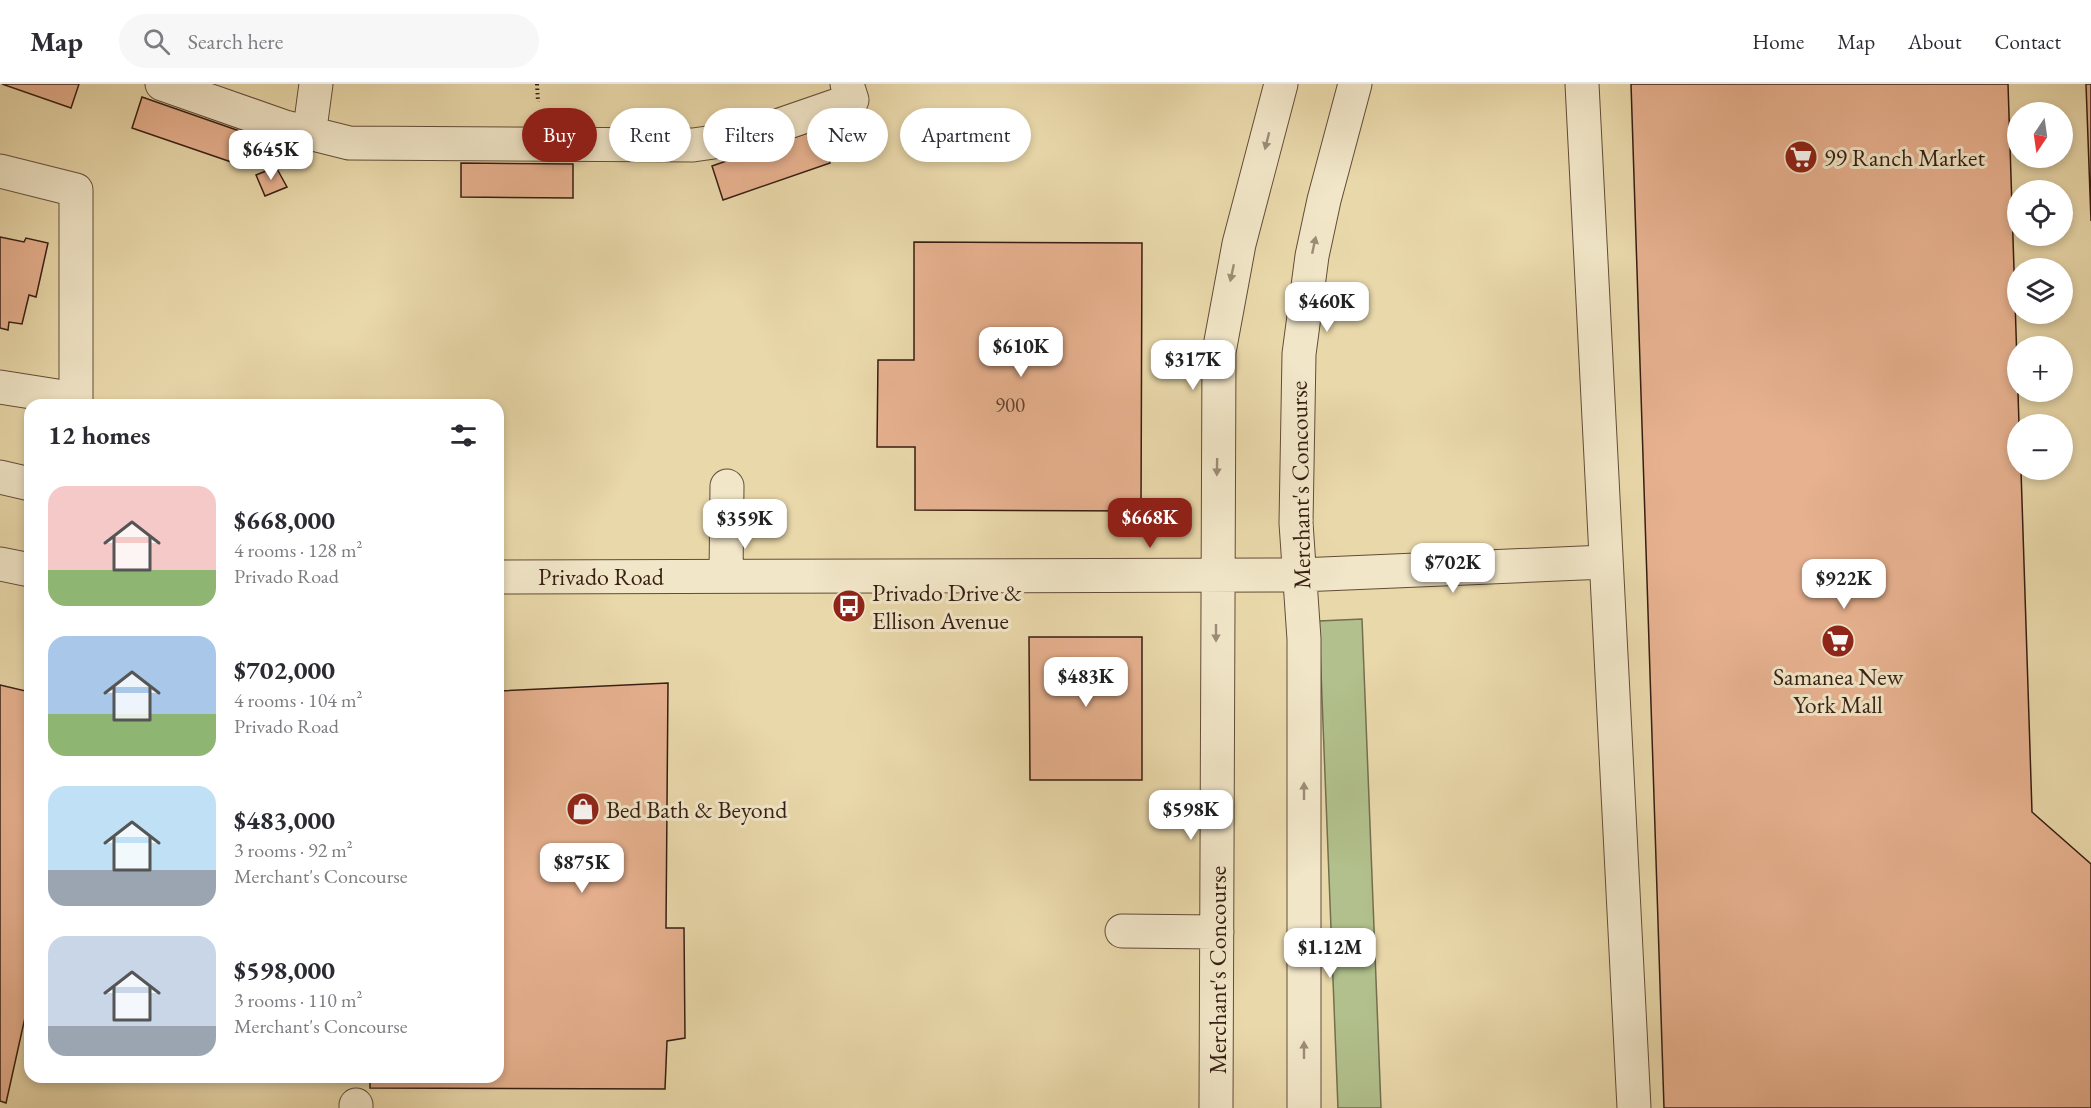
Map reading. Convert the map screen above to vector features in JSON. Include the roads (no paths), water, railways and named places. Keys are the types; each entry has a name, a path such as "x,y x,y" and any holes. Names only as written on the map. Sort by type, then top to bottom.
{"street":[{"path":"162,84 307,134 368,145 710,144 742,138 852,100 847,84"},
{"path":"307,134 316,84"},
{"name":"Merchant's Concourse","path":"1216,1108 1218,393 1224,316 1239,244 1281,84"},
{"name":"Merchant's Concourse","path":"1304,1108 1304,650 1296,471 1300,344 1312,256 1324,200 1355,84"},
{"path":"1582,84 1634,1108"},
{"path":"0,171 76,190 76,399"},
{"path":"0,387 61,399"},
{"path":"0,477 24,483"},
{"path":"726,576 727,486"},
{"name":"Privado Road","path":"504,577 1300,575 1605,562"},
{"path":"0,564 24,569"},
{"path":"1122,931 1217,932"}],"place":[{"name":"99 Ranch Market","path":"1801,157"},
{"name":"Privado Drive & Ellison Avenue","path":"849,606"},
{"name":"Samanea New York Mall","path":"1838,641"},
{"name":"Bed Bath & Beyond","path":"583,809"}]}
